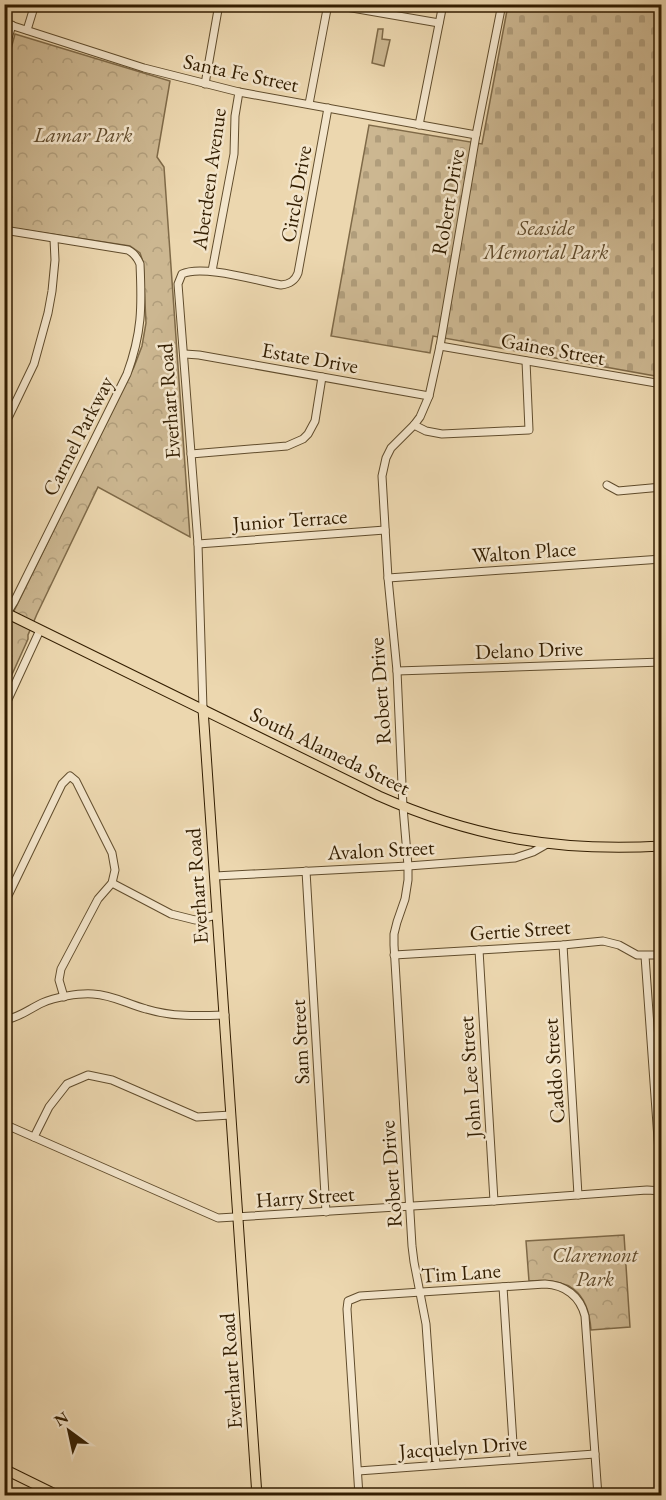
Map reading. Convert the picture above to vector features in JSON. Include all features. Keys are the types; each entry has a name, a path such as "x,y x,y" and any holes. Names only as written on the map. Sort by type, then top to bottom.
{"main road":[{"name":"South Alameda Street","path":"6,615 403,807 477,831 547,844 611,848 662,846"},
{"name":"Everhart Road","path":"203,709 257,1496"},
{"path":"4,1469 59,1496"}],"street":[{"path":"27,30 35,4"},
{"name":"Aberdeen Avenue","path":"205,84 219,4"},
{"path":"309,104 329,4 440,23"},
{"path":"418,125 443,4"},
{"name":"Robert Drive","path":"436,1465 426,1324 414,1263 394,955 394,934 405,899 408,866 397,671 382,485 383,466 391,448 414,425 426,406 429,396 501,4"},
{"path":"4,51 8,24"},
{"name":"Santa Fe Street","path":"8,24 144,68 205,84 476,135"},
{"name":"Aberdeen Avenue","path":"212,271 234,154 235,116 239,92"},
{"name":"Circle Drive","path":"212,271 281,285 291,283 296,278 328,108"},
{"path":"4,230 54,238 55,260 52,291 34,364 4,424"},
{"name":"Carmel Parkway","path":"6,615 127,374 140,329 140,264 137,258 128,250 54,238"},
{"name":"Everhart Road","path":"203,709 198,544 178,284 182,274 188,271 212,271"},
{"name":"Gaines Street","path":"440,346 662,384"},
{"name":"Estate Drive","path":"184,354 429,396"},
{"path":"414,425 426,431 442,434 529,430 526,361"},
{"path":"191,454 287,446 303,439 315,421 322,377"},
{"path":"607,485 618,491 662,487"},
{"name":"Junior Terrace","path":"198,544 385,530"},
{"name":"Walton Place","path":"388,578 662,559"},
{"path":"4,708 40,630"},
{"name":"Delano Drive","path":"397,671 662,662"},
{"path":"5,900 62,784 70,776 76,782 112,853 115,870 112,883 98,899 61,969 59,980 64,997"},
{"name":"Avalon Street","path":"214,876 515,858 547,844"},
{"name":"Sam Street","path":"306,871 326,1212"},
{"path":"112,883 171,914 195,920 217,915"},
{"name":"Gertie Street","path":"394,955 562,945 603,940 619,945 637,955 645,956"},
{"name":"Caddo Street","path":"562,945 578,1195"},
{"name":"John Lee Street","path":"478,950 494,1201"},
{"path":"661,1193 645,956 662,955"},
{"path":"4,1020 15,1019 44,1003 91,993 118,998 146,1010 180,1016 225,1015"},
{"path":"34,1137 50,1107 67,1084 88,1075 112,1080 197,1117 231,1115"},
{"name":"Harry Street","path":"4,1124 218,1218 647,1190 661,1193"},
{"name":"Tim Lane","path":"358,1471 347,1309 348,1300 360,1296 545,1284 565,1288 574,1295 583,1308 586,1321 595,1454"},
{"path":"503,1287 514,1459"},
{"path":"595,1454 598,1496"},
{"name":"Jacquelyn Drive","path":"358,1471 595,1454"},
{"path":"358,1471 359,1496"}],"green space":[{"name":"Seaside Memorial Park","path":"654,4 661,6 661,377 433,336 430,353 331,336 369,125 482,144 508,5"},
{"path":"378,29 383,29 382,39 390,40 384,66 372,63"},
{"name":"Lamar Park","path":"15,34 170,81 157,157 164,167 190,537 98,487 37,614 5,690 5,627 134,367 142,346 146,323 143,262 140,253 130,246 5,227 4,148 7,144 4,142 5,68"},
{"name":"Claremont Park","path":"624,1235 630,1327 591,1330 586,1305 574,1289 555,1282 529,1281 526,1241"}]}
